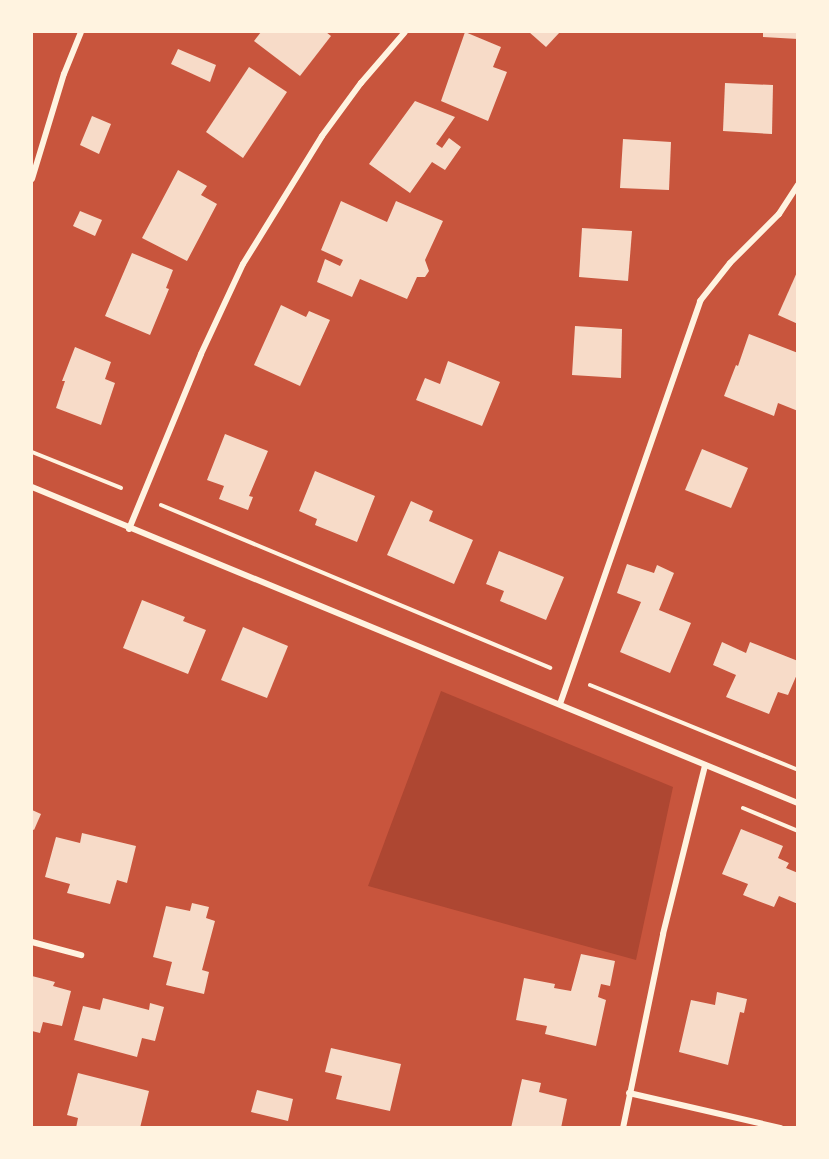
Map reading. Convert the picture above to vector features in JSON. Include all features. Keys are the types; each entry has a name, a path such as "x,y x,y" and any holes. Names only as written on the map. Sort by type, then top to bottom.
{"street":[{"path":"32,179 64,74 81,32"},
{"path":"129,529 201,354 258,238 322,136 361,83 405,32"},
{"path":"560,704 700,301 730,263 779,214 798,185"},
{"path":"32,487 129,529 798,803"},
{"path":"623,1128 663,934 705,765"},
{"path":"32,942 81,955"},
{"path":"629,1093 781,1128"}],"path":[{"path":"32,452 129,491"},
{"path":"155,503 556,671"},
{"path":"584,683 798,770"},
{"path":"735,804 798,831"}],"shaded area":[{"path":"441,691 673,787 636,960 368,886"}],"building":[{"path":"261,32 326,32 331,36 300,76 254,41"},
{"path":"465,32 501,47 493,67 507,72 488,121 441,101"},
{"path":"529,32 560,32 546,47"},
{"path":"763,32 798,32 798,39 763,37"},
{"path":"178,49 216,65 210,82 171,64"},
{"path":"249,67 287,92 243,158 206,132"},
{"path":"725,83 773,85 772,134 723,131"},
{"path":"415,101 455,117 436,144 442,148 449,138 461,147 445,170 432,162 410,193 369,164"},
{"path":"92,116 111,124 99,154 80,145"},
{"path":"623,139 671,142 669,190 620,188"},
{"path":"178,170 207,186 201,195 217,204 187,261 142,238"},
{"path":"341,201 387,222 396,201 443,221 425,260 429,271 425,277 417,277 407,299 360,279 352,297 317,282 325,259 340,266 343,260 321,250"},
{"path":"80,211 102,220 95,236 73,226"},
{"path":"582,228 632,231 628,281 579,277"},
{"path":"132,253 173,270 166,288 169,289 150,335 105,316"},
{"path":"798,270 798,324 778,315"},
{"path":"281,305 306,317 309,311 330,320 300,386 254,365"},
{"path":"575,326 622,329 621,378 572,375"},
{"path":"749,334 798,353 798,411 778,403 774,416 724,396"},
{"path":"75,347 111,362 105,379 115,383 101,425 56,408 65,381 62,381"},
{"path":"448,361 500,382 482,426 416,400 425,378 440,384"},
{"path":"225,434 268,451 249,496 253,497 248,510 219,499 224,486 207,480"},
{"path":"702,449 748,468 731,508 685,490"},
{"path":"315,471 375,496 357,542 315,525 317,519 299,511"},
{"path":"411,501 433,511 429,521 473,540 454,584 387,555"},
{"path":"499,551 564,577 546,620 500,601 504,591 486,584"},
{"path":"627,564 654,573 657,565 674,573 659,610 691,623 670,673 620,652 641,602 617,593"},
{"path":"142,600 185,617 183,621 206,630 188,674 123,648"},
{"path":"243,627 288,646 267,698 221,680"},
{"path":"722,642 746,653 750,642 798,661 798,672 788,695 778,692 769,714 726,697 736,675 713,665"},
{"path":"32,810 41,814 34,830 32,829"},
{"path":"741,829 783,846 778,858 789,863 786,868 798,873 798,904 779,896 774,907 758,901 743,895 748,884 722,874"},
{"path":"82,833 136,846 127,883 117,880 110,904 67,893 70,884 45,877 56,837 80,843"},
{"path":"192,903 209,907 206,918 215,921 202,970 209,972 204,994 166,985 172,962 153,957 166,906 190,911"},
{"path":"581,954 615,961 610,986 601,984 598,997 606,1000 596,1046 545,1034 547,1026 516,1020 524,978 555,984 554,988 571,991"},
{"path":"32,976 55,982 53,986 71,991 62,1026 43,1022 40,1033 32,1031"},
{"path":"717,992 747,999 744,1013 740,1012 728,1065 679,1052 691,1000 715,1005"},
{"path":"103,998 149,1010 150,1003 164,1007 155,1041 142,1038 137,1057 74,1040 83,1006 100,1010"},
{"path":"331,1048 401,1064 390,1111 336,1099 342,1076 325,1072"},
{"path":"78,1073 149,1091 140,1128 76,1128 78,1118 67,1115"},
{"path":"522,1079 541,1083 539,1092 567,1099 561,1128 511,1128"},
{"path":"257,1090 293,1099 288,1121 251,1112"}]}
